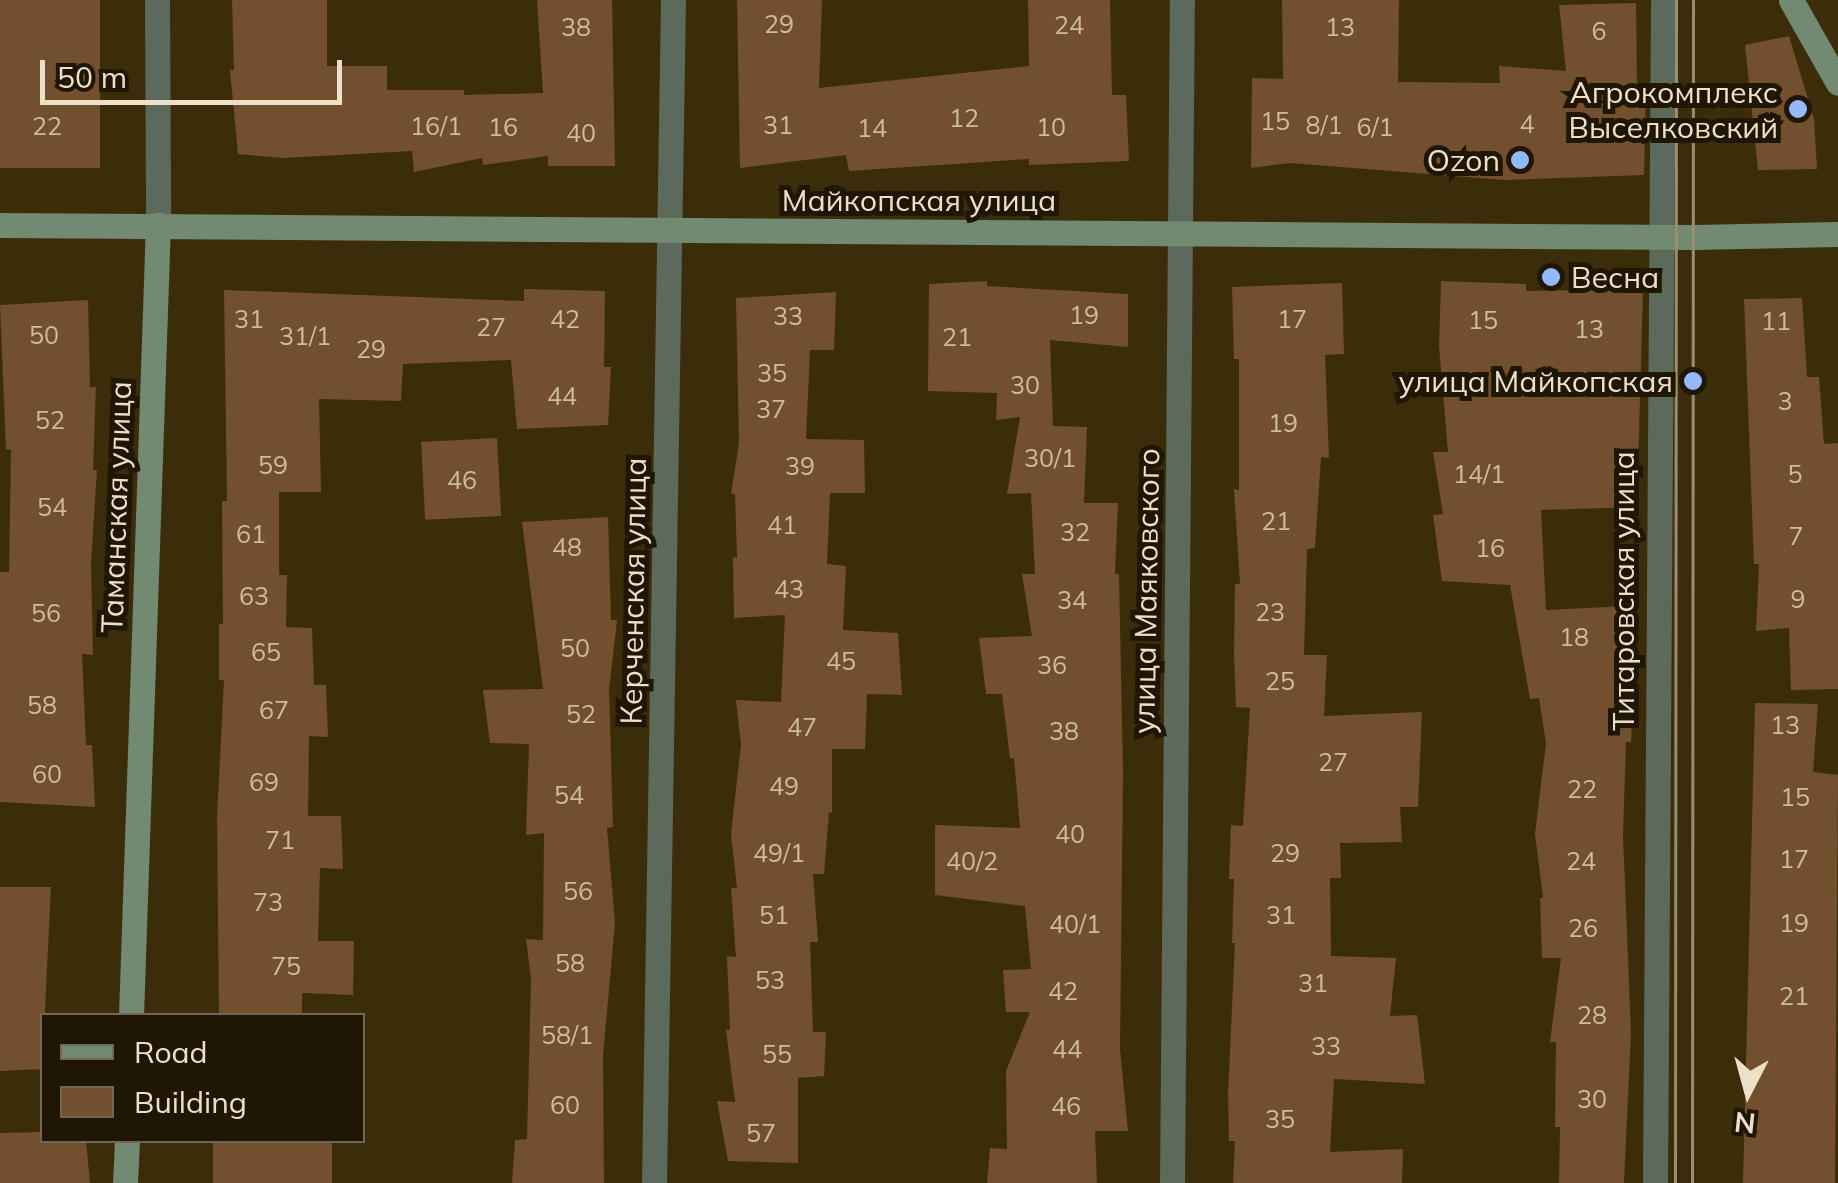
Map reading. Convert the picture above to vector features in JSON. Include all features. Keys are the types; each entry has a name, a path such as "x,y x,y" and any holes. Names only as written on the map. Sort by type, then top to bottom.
{"street":[{"name":"Таманская улица","path":"131,1013 158,224 157,0"},
{"name":"Керченская улица","path":"654,1183 673,0"},
{"name":"улица Маяковского","path":"1172,1183 1184,234 1182,0"},
{"name":"Титаровская улица","path":"1655,1183 1669,237 1663,0"},
{"path":"1791,0 1838,83"},
{"name":"Майкопская улица","path":"0,225 1669,237 1838,234"},
{"path":"125,1183 126,1143"}],"building":[{"path":"0,0 100,0 100,168 0,168"},
{"path":"232,0 327,0 327,66 387,66 387,90 464,90 464,95 543,93 537,0 612,0 615,166 548,166 548,156 483,165 482,158 414,172 412,151 283,158 238,154 230,70 234,70"},
{"path":"737,0 822,0 819,88 1029,66 1028,0 1110,0 1112,95 1126,95 1129,161 1029,165 1029,159 849,171 846,155 740,168"},
{"path":"1282,0 1399,0 1398,82 1500,83 1499,66 1566,71 1559,5 1636,3 1637,86 1646,85 1644,175 1504,180 1290,163 1251,168 1252,78 1283,79"},
{"path":"1789,36 1814,119 1817,169 1758,170 1745,45"},
{"path":"987,281 987,286 1128,294 1128,347 1050,340 1053,426 1087,427 1084,503 1118,503 1115,574 1119,574 1123,773 1120,1049 1128,1131 1095,1131 1097,1183 987,1183 990,1148 1007,1149 1006,1071 1030,1012 1006,1012 1003,970 1031,969 1025,906 935,895 935,825 1020,828 1014,758 1010,758 1002,694 986,694 979,638 1032,636 1022,574 1035,574 1031,493 1007,494 1020,417 996,420 997,393 928,391 929,284"},
{"path":"1441,281 1526,284 1526,291 1643,289 1637,507 1541,510 1546,610 1627,606 1630,689 1634,689 1631,742 1626,742 1623,835 1631,1033 1624,1183 1559,1183 1556,1042 1550,1042 1561,958 1542,958 1543,898 1535,834 1546,743 1539,698 1530,699 1510,585 1442,581 1433,515 1443,514 1433,452 1448,452 1439,346"},
{"path":"1342,283 1344,354 1325,355 1329,458 1321,457 1315,548 1307,549 1304,655 1327,655 1324,716 1422,712 1418,807 1400,807 1402,842 1340,843 1341,878 1330,878 1331,956 1396,958 1390,1016 1417,1015 1425,1084 1334,1079 1330,1152 1403,1149 1402,1183 1233,1183 1235,1141 1229,1141 1228,1094 1235,943 1234,879 1229,879 1231,825 1243,826 1250,708 1236,707 1235,584 1240,584 1234,489 1239,490 1239,359 1234,359 1232,287"},
{"path":"524,289 605,291 604,367 611,367 608,425 517,429 511,360 403,364 401,401 319,399 321,492 279,492 279,575 287,575 286,627 312,628 314,685 326,685 328,737 309,736 308,816 341,816 343,869 320,868 318,941 354,941 353,995 302,993 302,1013 219,1013 217,817 224,680 219,680 219,624 223,624 222,501 227,501 224,290 524,301"},
{"path":"836,292 834,350 810,350 806,439 864,440 865,493 830,493 827,564 846,566 843,630 898,633 902,695 867,694 865,749 832,749 832,813 829,812 824,874 813,874 818,942 810,942 813,1032 826,1032 824,1076 798,1078 798,1163 728,1161 717,1101 735,1102 726,1030 730,1030 727,956 736,957 731,888 737,888 731,834 741,745 736,700 781,702 785,615 734,618 733,557 737,558 735,494 731,494 739,443 736,298"},
{"path":"1802,298 1807,377 1819,377 1824,444 1838,443 1838,689 1791,690 1789,628 1756,631 1759,564 1754,564 1744,299"},
{"path":"88,300 90,387 96,387 93,470 97,470 91,563 93,655 82,654 86,745 92,745 95,807 0,802 0,572 9,572 11,450 6,449 0,305"},
{"path":"497,438 501,516 425,520 421,442"},
{"path":"608,517 611,620 617,620 609,689 613,827 607,828 615,923 603,1056 604,1183 512,1183 515,1140 527,1139 531,979 526,939 543,940 544,833 526,835 529,744 490,743 483,690 543,689 522,522"},
{"path":"1755,703 1818,704 1813,772 1838,775 1835,1183 1743,1183"},
{"path":"0,887 51,887 45,1013 40,1013 40,1069 0,1071"},
{"path":"40,1132 40,1143 86,1143 90,1183 0,1183 0,1133"},
{"path":"213,1143 332,1143 332,1183 213,1183"}],"tram line":[{"path":"1675,1183 1676,0"},
{"path":"1692,1183 1693,0"}],"place":[{"name":"Агрокомплекс Выселковский","path":"1798,109"},
{"name":"Ozon","path":"1520,160"},
{"name":"Весна","path":"1551,277"},
{"name":"улица Майкопская","path":"1693,381"}]}
